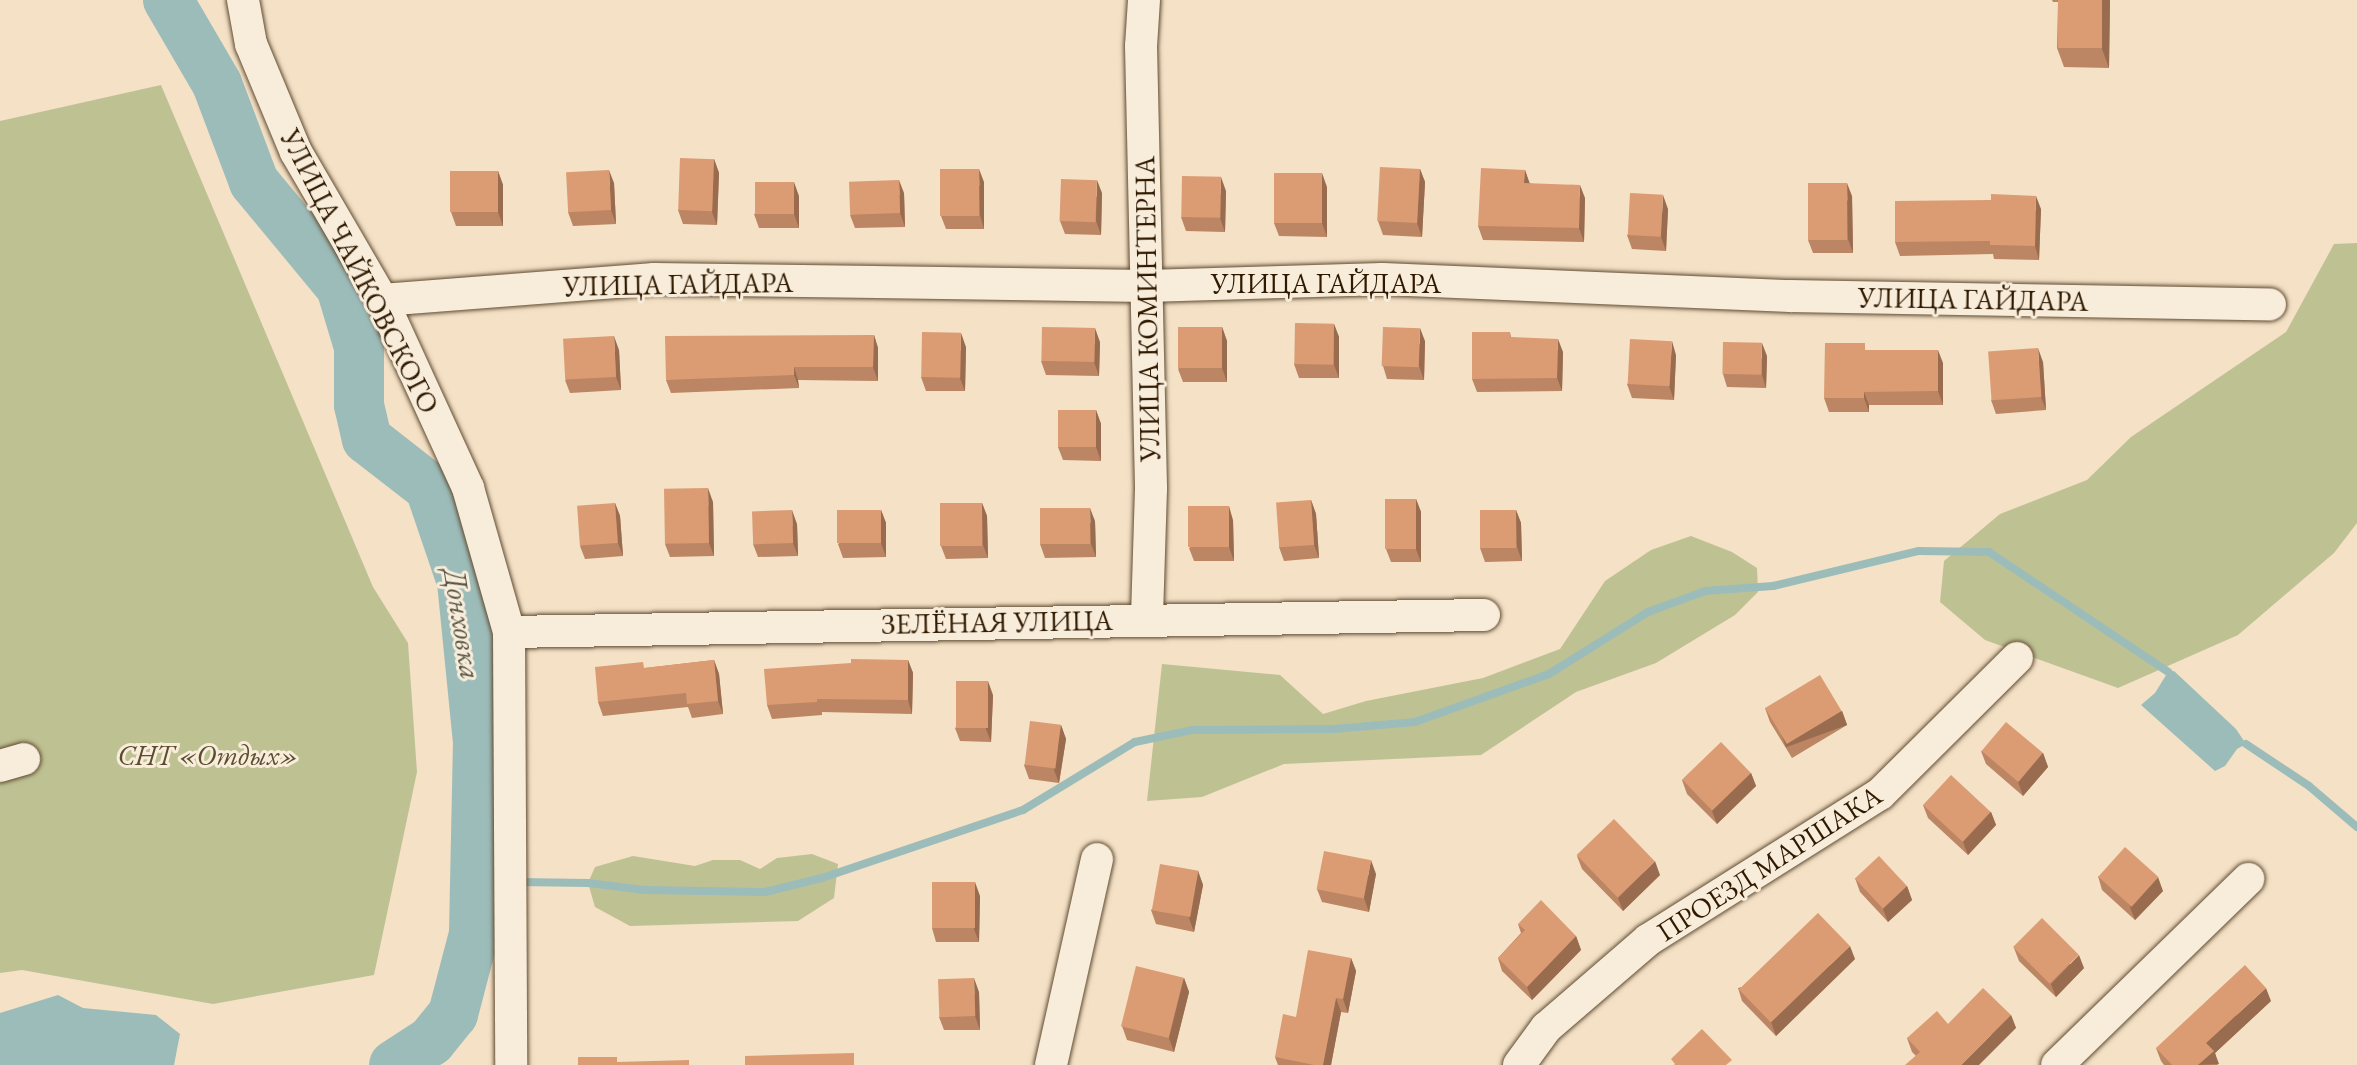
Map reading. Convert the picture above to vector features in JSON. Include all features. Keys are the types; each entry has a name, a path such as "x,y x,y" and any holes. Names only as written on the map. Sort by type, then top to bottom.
{"street":[{"name":"УЛИЦА ЧАЙКОВСКОГО","path":"243,0 251,44 296,152 382,300 468,488 509,632 511,1065"},
{"name":"УЛИЦА КОМИНТЕРНА","path":"1144,0 1141,46 1151,489 1147,619"},
{"name":"УЛИЦА ГАЙДАРА","path":"382,300 654,279 1147,286 1382,279 1791,296 2270,304"},
{"name":"ЗЕЛЁНАЯ УЛИЦА","path":"509,632 1484,615"},
{"name":"ПРОЕЗД МАРШАКА","path":"1519,1065 1546,1028 1648,940 1880,794 2017,658"},
{"path":"1051,1065 1097,859"},
{"path":"2057,1065 2248,879"}],"green space":[{"name":"СНТ «Отдых»","path":"161,85 373,587 408,643 417,772 374,975 213,1004 22,970 0,973 0,121"},
{"path":"2357,243 2357,523 2334,553 2238,635 2118,688 1985,640 1940,602 1944,561 2000,514 2087,480 2131,437 2286,332 2334,244"},
{"path":"1691,536 1732,552 1757,568 1758,592 1735,615 1656,663 1576,692 1481,755 1284,764 1202,797 1147,801 1162,664 1280,675 1323,714 1366,701 1483,678 1560,649 1605,581 1651,550"},
{"path":"812,854 838,864 834,898 798,921 630,926 595,907 588,883 595,867 633,856 695,866 713,860 740,860 760,869 777,858"}],"water":[{"path":"2174,671 2236,729 2246,744 2237,749 2225,766 2215,771 2141,705 2155,693 2168,672"},
{"path":"58,995 83,1008 156,1015 180,1034 174,1065 0,1065 0,1013"}],"building":[{"path":"2058,0 2102,0 2102,48 2058,48"},
{"path":"680,158 714,159 712,211 678,210"},
{"path":"1380,167 1420,169 1417,223 1377,221"},
{"path":"1481,168 1525,170 1524,183 1580,185 1579,228 1478,226"},
{"path":"940,169 979,169 979,216 940,216"},
{"path":"609,170 611,210 568,212 566,172"},
{"path":"450,171 498,171 498,212 450,212"},
{"path":"1274,173 1322,173 1322,223 1274,223"},
{"path":"1182,176 1221,177 1220,218 1181,217"},
{"path":"1061,179 1097,180 1096,222 1060,221"},
{"path":"899,180 900,213 850,215 849,182"},
{"path":"755,182 794,182 794,214 755,214"},
{"path":"1808,183 1847,183 1847,240 1808,240"},
{"path":"1630,193 1663,195 1661,237 1628,235"},
{"path":"1991,194 2036,196 2035,246 1990,245 1990,241 1895,242 1895,201 1991,200"},
{"path":"1295,323 1334,324 1333,365 1294,364"},
{"path":"1042,327 1095,328 1094,362 1041,361"},
{"path":"1178,327 1222,327 1222,368 1178,368"},
{"path":"1383,327 1420,328 1419,367 1382,366"},
{"path":"922,332 961,333 960,378 921,377"},
{"path":"1472,332 1510,332 1510,337 1558,339 1557,378 1472,379"},
{"path":"874,335 873,367 794,367 794,375 666,380 665,336"},
{"path":"614,336 616,377 565,380 563,339"},
{"path":"1630,339 1672,341 1670,386 1628,384"},
{"path":"1723,342 1762,343 1761,375 1722,374"},
{"path":"1825,343 1865,343 1865,350 1938,350 1938,391 1864,392 1864,398 1824,398"},
{"path":"2038,348 2041,397 1992,400 1988,351"},
{"path":"1058,410 1096,410 1096,447 1058,447"},
{"path":"708,488 709,543 665,544 664,489"},
{"path":"1385,499 1416,499 1416,549 1385,549"},
{"path":"1311,500 1314,545 1279,547 1276,502"},
{"path":"615,503 618,543 580,546 577,506"},
{"path":"940,503 982,503 982,546 940,546"},
{"path":"1188,506 1229,506 1229,547 1188,547"},
{"path":"1040,508 1090,508 1090,544 1040,544"},
{"path":"792,510 793,543 753,544 752,511"},
{"path":"837,510 881,510 881,543 837,543"},
{"path":"1480,510 1516,510 1516,548 1480,548"},
{"path":"851,659 908,660 908,700 817,699 817,702 767,705 764,669 851,663"},
{"path":"714,660 718,701 687,704 686,693 598,702 595,667 643,662 644,668"},
{"path":"1820,675 1842,711 1787,744 1765,708"},
{"path":"956,681 988,681 988,728 956,728"},
{"path":"1030,721 1061,725 1055,768 1025,765"},
{"path":"2006,722 2043,753 2018,782 1982,751"},
{"path":"1721,742 1751,773 1712,810 1682,780"},
{"path":"1951,775 1990,812 1963,842 1923,805"},
{"path":"1614,819 1655,861 1618,898 1577,855"},
{"path":"2125,847 2158,877 2132,907 2098,877"},
{"path":"1324,851 1371,860 1364,898 1317,889"},
{"path":"1879,856 1907,886 1883,908 1855,879"},
{"path":"1160,864 1198,871 1190,917 1152,910"},
{"path":"932,882 975,882 975,928 932,928"},
{"path":"1541,900 1576,936 1527,987 1498,958 1525,930 1518,924"},
{"path":"1818,913 1850,946 1771,1023 1739,989"},
{"path":"2042,918 2079,955 2050,984 2013,947"},
{"path":"1308,950 1351,958 1343,999 1336,998 1323,1065 1275,1057 1283,1014 1296,1017"},
{"path":"2245,965 2266,988 2206,1043 2214,1051 2198,1065 2172,1065 2156,1048"},
{"path":"1136,966 1184,978 1169,1038 1121,1026"},
{"path":"974,978 975,1016 939,1017 938,979"},
{"path":"1983,988 2011,1015 1961,1065 1905,1065 1920,1052 1907,1038 1937,1011 1948,1024"},
{"path":"1702,1029 1732,1060 1726,1065 1674,1065 1671,1059"},
{"path":"854,1053 854,1065 745,1065 745,1056"},
{"path":"578,1057 617,1057 617,1062 689,1060 689,1065 578,1065"}],"waterway":[{"name":"Донховка","path":"168,0 217,84 254,182 341,287 359,347 359,405 367,439 430,488 462,582 478,741 474,934 453,1014 431,1041 394,1065"},
{"path":"518,882 588,883 645,890 765,892 822,878 1023,810 1135,742 1192,730 1334,729 1415,722 1549,674 1648,612 1705,591 1773,586 1919,551 1989,552 2168,672"},
{"path":"2246,744 2309,786 2357,827"},
{"path":"474,934 491,891 501,886"}]}
